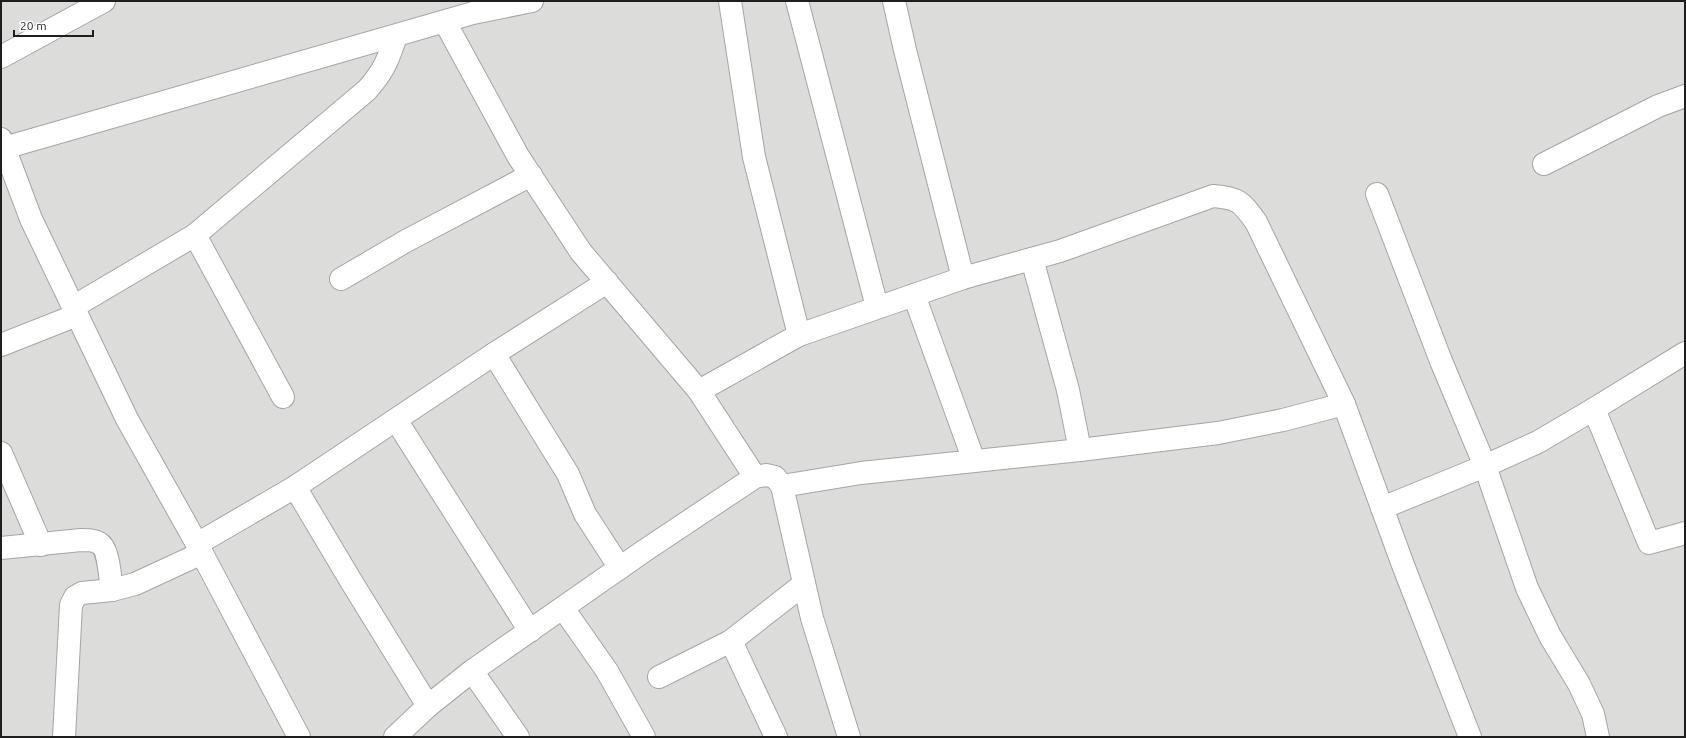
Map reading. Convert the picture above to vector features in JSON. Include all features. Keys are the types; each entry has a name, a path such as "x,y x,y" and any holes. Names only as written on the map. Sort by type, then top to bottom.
{"street":[{"path":"1,57 104,1"},
{"path":"299,737 200,549 127,418 31,219 2,143 473,14 532,1"},
{"path":"730,1 754,157 799,335"},
{"path":"797,1 877,308"},
{"path":"894,1 963,278"},
{"path":"445,22 518,156 582,252 699,391 755,477"},
{"path":"1,345 75,311 195,235 367,90 380,75 389,57 396,36"},
{"path":"1544,164 1658,106 1685,96"},
{"path":"341,279 432,227 531,175"},
{"path":"1377,194 1441,361 1485,466 1527,588 1550,636 1579,684 1593,714 1598,737"},
{"path":"699,391 799,335 963,278 1060,251 1213,196 1231,198 1244,205 1256,222 1344,404 1382,508 1470,737"},
{"path":"195,235 283,397"},
{"path":"1032,259 1068,390 1080,450"},
{"path":"64,737 71,605 75,597 82,593 112,590 135,584 200,549 494,354 607,282"},
{"path":"914,295 974,461"},
{"path":"1382,508 1485,466 1538,442 1685,353"},
{"path":"494,354 568,474 585,514 620,568"},
{"path":"782,486 861,473 1080,450 1218,433 1283,420 1344,404"},
{"path":"1594,409 1649,543 1685,533"},
{"path":"396,420 530,631"},
{"path":"1,453 41,545"},
{"path":"395,737 428,706 472,671 620,568 755,477 766,475 775,477 782,486 812,618 849,737"},
{"path":"295,487 428,706"},
{"path":"1,548 94,540 101,544 106,551 112,590"},
{"path":"659,677 731,641 804,584"},
{"path":"563,608 607,671 644,737"},
{"path":"731,641 776,737"},
{"path":"472,671 518,737"}],"shaded area":[{"path":"1,1 1685,1 1685,737 1,737"}]}
